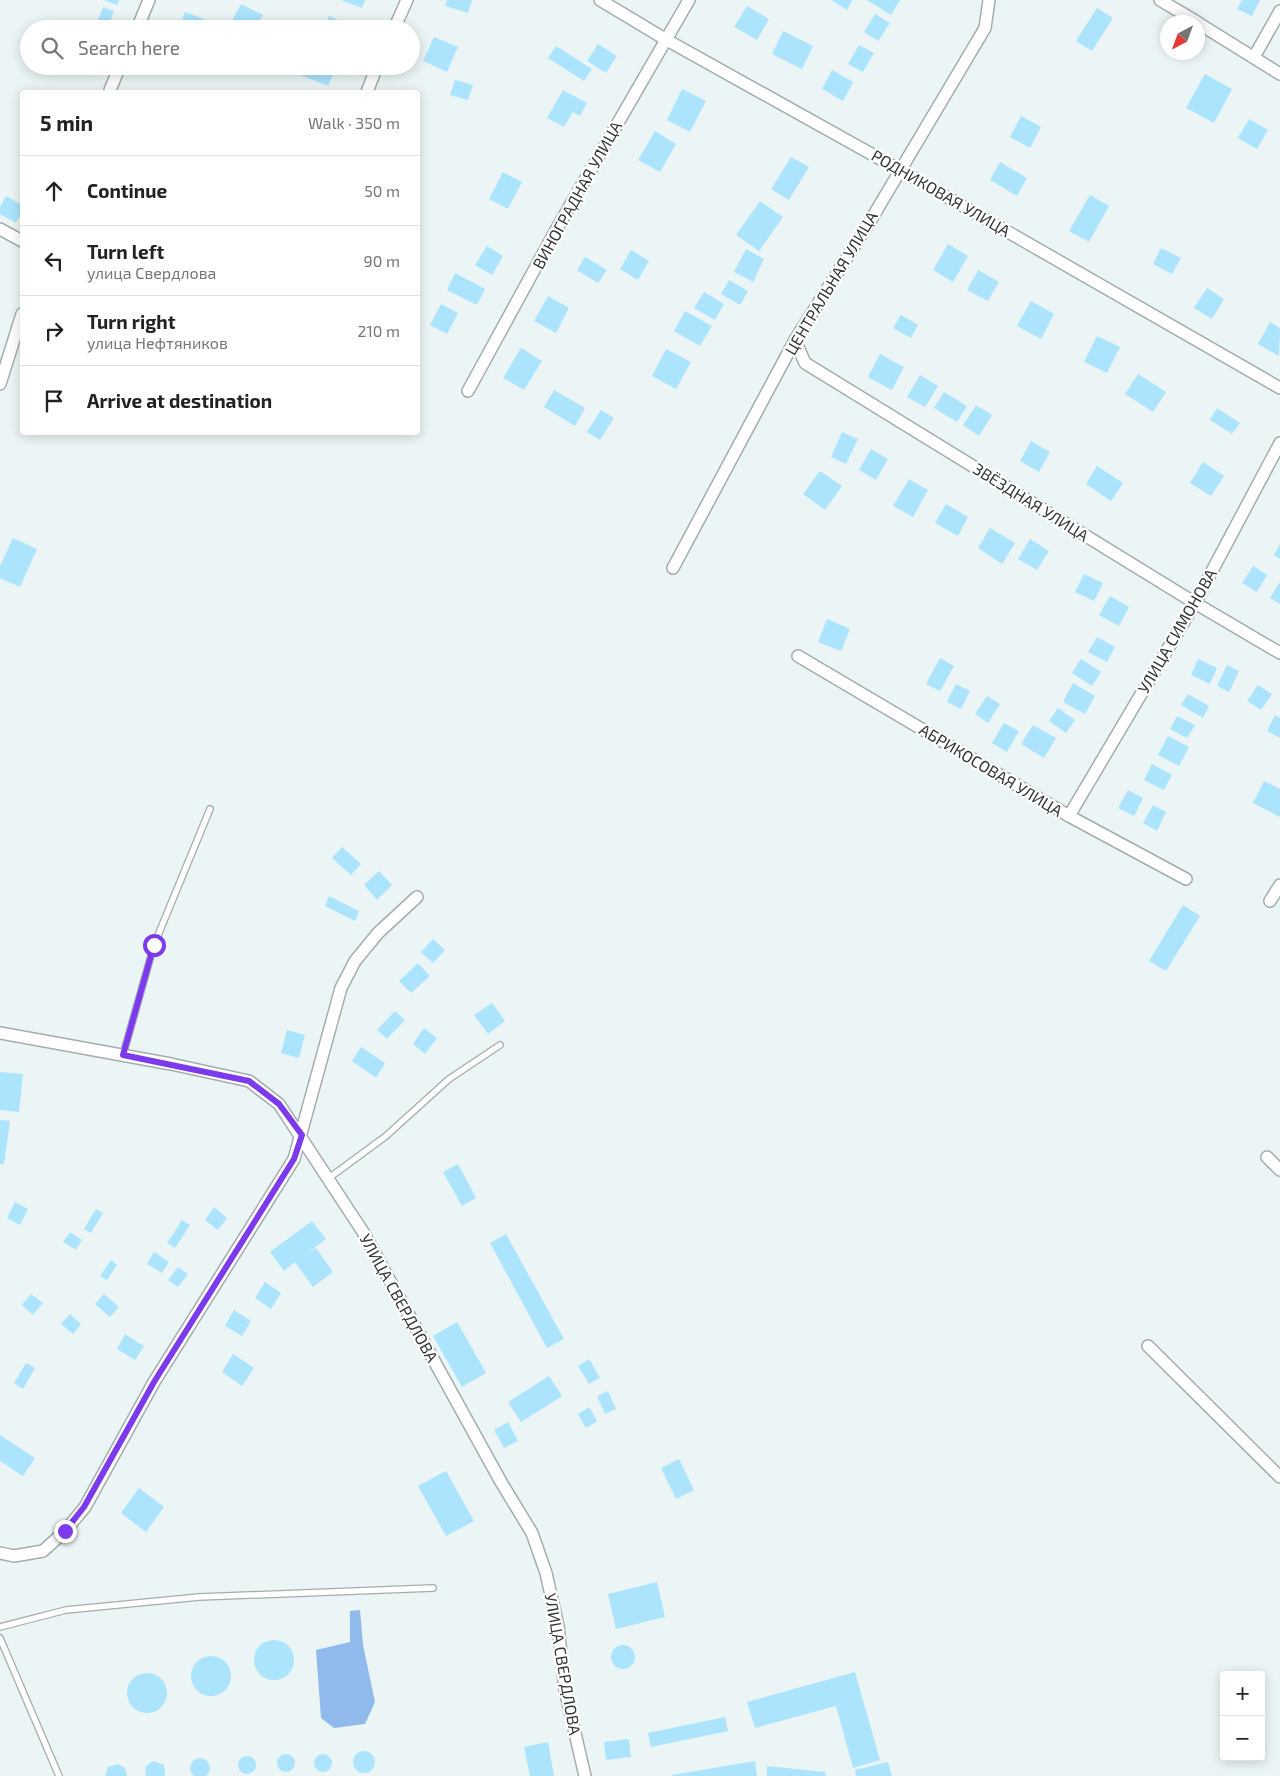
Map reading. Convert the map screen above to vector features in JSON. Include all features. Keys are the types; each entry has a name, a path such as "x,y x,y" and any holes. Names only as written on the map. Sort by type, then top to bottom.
{"street":[{"path":"141,20 150,0"},
{"path":"398,20 407,0"},
{"name":"РОДНИКОВАЯ УЛИЦА","path":"600,0 665,39 900,170 1280,388"},
{"name":"ВИНОГРАДНАЯ УЛИЦА","path":"468,391 556,230 689,0"},
{"name":"ЦЕНТРАЛЬНАЯ УЛИЦА","path":"672,568 795,340 900,170 984,28 989,0"},
{"path":"1160,0 1184,15"},
{"path":"1254,57 1280,11"},
{"path":"1205,28 1280,74"},
{"path":"110,90 116,75"},
{"path":"368,90 374,75"},
{"path":"0,229 20,241"},
{"path":"0,384 20,320"},
{"name":"ЗВЁЗДНАЯ УЛИЦА","path":"795,340 805,363 1195,603 1280,653"},
{"name":"УЛИЦА СИМОНОВА","path":"1069,816 1195,603 1280,443"},
{"name":"АБРИКОСОВАЯ УЛИЦА","path":"798,656 1069,816 1186,879"},
{"path":"1270,902 1280,885"},
{"path":"0,1553 14,1556 43,1551 65,1531 84,1507 154,1382 294,1159 340,988 355,961 378,933 417,897"},
{"name":"УЛИЦА СВЕРДЛОВА","path":"0,1033 123,1055 249,1081 279,1104 302,1135 363,1232 500,1482 532,1533 546,1574 558,1626 566,1690 585,1776"},
{"path":"1267,1157 1280,1170"},
{"path":"1148,1346 1280,1477"}],"lane":[{"path":"123,1055 154,945 210,809"},
{"path":"329,1178 386,1136 449,1079 500,1045"},
{"path":"0,1627 66,1610 199,1597 433,1588"},
{"path":"0,1638 59,1776"}],"water":[{"path":"360,1610 363,1645 375,1702 365,1724 334,1728 321,1718 316,1650 350,1642 350,1611"}],"building":[{"path":"104,0 119,0 117,5"},
{"path":"341,0 365,0 362,8"},
{"path":"447,0 472,0 468,13 445,6"},
{"path":"831,0 851,0 852,1 847,10"},
{"path":"867,0 900,0 891,15"},
{"path":"1242,0 1260,0 1252,16 1237,9"},
{"path":"241,4 263,15 260,20 233,20"},
{"path":"747,6 769,19 757,40 734,27"},
{"path":"103,7 114,11 110,20 98,20"},
{"path":"1097,8 1113,18 1092,51 1076,41"},
{"path":"185,12 206,20 182,20"},
{"path":"875,14 890,23 878,41 864,32"},
{"path":"329,16 339,20 327,20"},
{"path":"783,31 813,46 802,69 772,54"},
{"path":"434,37 458,47 447,72 423,61"},
{"path":"598,44 617,56 606,73 587,61"},
{"path":"859,45 874,53 863,72 848,64"},
{"path":"556,46 592,69 584,81 548,58"},
{"path":"832,70 853,82 843,101 822,89"},
{"path":"1205,74 1232,89 1214,123 1186,108"},
{"path":"300,75 333,75 328,86"},
{"path":"455,80 473,85 468,100 450,95"},
{"path":"682,89 706,101 690,132 667,120"},
{"path":"563,90 587,103 580,116 573,112 564,127 547,118"},
{"path":"1021,116 1041,127 1030,148 1010,137"},
{"path":"1249,119 1268,130 1257,149 1238,138"},
{"path":"655,131 676,144 660,172 638,160"},
{"path":"791,157 809,167 789,200 771,189"},
{"path":"1000,162 1027,178 1017,196 990,180"},
{"path":"503,172 522,182 508,209 489,199"},
{"path":"1090,195 1109,206 1089,242 1069,231"},
{"path":"6,196 20,204 20,215 16,223 0,214 0,207"},
{"path":"760,201 783,217 759,251 736,235"},
{"path":"948,244 968,256 953,282 933,270"},
{"path":"487,246 503,256 492,275 475,265"},
{"path":"1161,248 1181,258 1172,274 1153,264"},
{"path":"746,249 764,259 753,282 734,272"},
{"path":"631,250 649,261 638,280 620,269"},
{"path":"585,257 607,270 598,283 577,270"},
{"path":"978,270 999,282 988,301 967,290"},
{"path":"455,273 485,289 477,305 447,290"},
{"path":"729,280 748,291 740,305 721,294"},
{"path":"1207,288 1224,299 1212,319 1194,308"},
{"path":"704,292 724,304 715,320 694,308"},
{"path":"548,296 569,308 556,333 534,321"},
{"path":"1031,301 1054,314 1041,339 1017,326"},
{"path":"441,304 458,313 447,334 430,325"},
{"path":"685,311 712,326 700,346 674,331"},
{"path":"901,315 918,325 911,338 893,328"},
{"path":"1270,322 1280,328 1279,356 1258,344"},
{"path":"1097,336 1120,347 1107,373 1084,362"},
{"path":"521,348 542,361 524,390 503,378"},
{"path":"666,349 691,362 676,389 652,376"},
{"path":"880,354 904,367 892,390 868,377"},
{"path":"1138,374 1166,392 1153,412 1125,394"},
{"path":"920,375 938,386 925,407 907,397"},
{"path":"554,390 585,408 575,426 544,407"},
{"path":"944,392 967,406 957,422 934,408"},
{"path":"976,405 992,415 979,436 963,425"},
{"path":"1217,408 1240,423 1232,434 1210,420"},
{"path":"601,410 614,418 600,440 587,432"},
{"path":"842,432 858,439 846,464 831,457"},
{"path":"1031,441 1050,452 1039,472 1020,461"},
{"path":"871,449 888,459 876,480 859,470"},
{"path":"1203,462 1224,476 1211,496 1190,483"},
{"path":"1097,466 1123,483 1111,501 1086,484"},
{"path":"820,471 842,486 825,510 803,494"},
{"path":"909,479 928,490 913,517 893,506"},
{"path":"946,504 968,517 958,536 935,523"},
{"path":"990,528 1015,543 1002,564 978,548"},
{"path":"13,538 37,549 20,587 0,578 0,566"},
{"path":"1030,539 1049,551 1037,570 1018,559"},
{"path":"1280,544 1280,559 1274,555"},
{"path":"1253,566 1267,575 1257,592 1242,583"},
{"path":"1084,574 1103,583 1094,601 1075,592"},
{"path":"1280,582 1280,604 1270,598"},
{"path":"1110,596 1129,607 1119,626 1099,615"},
{"path":"827,619 850,629 841,651 818,642"},
{"path":"1097,637 1115,647 1107,662 1088,652"},
{"path":"940,658 954,666 940,691 926,684"},
{"path":"1081,659 1101,672 1092,686 1072,673"},
{"path":"1198,659 1217,668 1210,684 1191,675"},
{"path":"1227,665 1239,671 1229,692 1217,686"},
{"path":"1073,683 1095,696 1085,714 1063,702"},
{"path":"956,684 970,691 961,709 947,702"},
{"path":"1258,685 1272,694 1261,710 1247,701"},
{"path":"1188,694 1209,706 1203,718 1181,705"},
{"path":"987,696 1000,704 988,723 975,714"},
{"path":"1058,708 1075,720 1066,733 1049,721"},
{"path":"1275,715 1280,718 1280,738 1267,731"},
{"path":"1177,716 1195,725 1187,738 1170,729"},
{"path":"1004,723 1019,731 1007,752 992,743"},
{"path":"1033,725 1056,738 1044,758 1021,744"},
{"path":"1168,736 1189,747 1179,766 1158,755"},
{"path":"1152,764 1172,775 1164,790 1144,780"},
{"path":"1264,781 1280,789 1280,817 1253,803"},
{"path":"1128,790 1143,798 1134,816 1118,808"},
{"path":"1153,805 1166,812 1157,831 1143,823"},
{"path":"342,847 361,864 351,875 332,858"},
{"path":"379,871 392,885 377,900 364,885"},
{"path":"329,896 359,911 355,921 325,906"},
{"path":"1183,905 1200,916 1166,971 1149,961"},
{"path":"433,939 445,950 433,963 421,952"},
{"path":"418,963 430,976 411,993 399,981"},
{"path":"492,1003 505,1021 488,1034 474,1015"},
{"path":"395,1011 405,1020 387,1039 377,1030"},
{"path":"424,1028 437,1038 425,1054 413,1044"},
{"path":"287,1030 305,1035 299,1058 281,1053"},
{"path":"361,1047 385,1063 376,1078 352,1061"},
{"path":"0,1072 23,1074 19,1112 0,1110"},
{"path":"0,1120 10,1121 4,1164 0,1164"},
{"path":"458,1164 476,1198 462,1206 443,1172"},
{"path":"15,1202 28,1209 20,1225 7,1218"},
{"path":"214,1207 227,1218 218,1230 205,1220"},
{"path":"96,1209 103,1213 91,1233 84,1229"},
{"path":"182,1220 190,1225 175,1248 167,1243"},
{"path":"312,1221 326,1239 306,1254 316,1248 333,1272 313,1287 295,1262 284,1271 270,1252"},
{"path":"70,1232 82,1240 76,1250 63,1242"},
{"path":"506,1234 564,1339 547,1348 490,1243"},
{"path":"154,1252 169,1262 162,1273 147,1264"},
{"path":"111,1260 117,1265 107,1280 100,1276"},
{"path":"178,1267 188,1274 178,1287 168,1280"},
{"path":"265,1282 281,1293 271,1309 255,1298"},
{"path":"31,1294 43,1303 33,1315 22,1305"},
{"path":"104,1294 119,1307 110,1317 95,1304"},
{"path":"234,1310 251,1321 242,1336 225,1326"},
{"path":"70,1314 81,1324 73,1334 61,1324"},
{"path":"457,1322 486,1373 462,1387 433,1336"},
{"path":"125,1334 144,1346 135,1360 117,1349"},
{"path":"233,1354 254,1368 242,1386 222,1372"},
{"path":"589,1359 600,1378 589,1384 578,1366"},
{"path":"26,1363 35,1368 23,1389 14,1383"},
{"path":"549,1376 562,1396 521,1422 508,1402"},
{"path":"608,1391 616,1409 605,1414 597,1396"},
{"path":"589,1407 597,1421 586,1428 578,1414"},
{"path":"508,1422 518,1441 504,1448 494,1430"},
{"path":"0,1435 35,1458 23,1476 0,1461"},
{"path":"679,1459 694,1490 676,1499 661,1468"},
{"path":"446,1471 474,1521 446,1536 418,1486"},
{"path":"139,1488 164,1507 146,1532 121,1513"},
{"path":"657,1582 665,1617 616,1629 608,1594"},
{"path":"278,1640 285,1643 291,1649 294,1660 293,1668 285,1677 278,1680 270,1680 263,1677 255,1668 254,1656 257,1649 266,1641"},
{"path":"623,1645 632,1648 635,1657 632,1666 623,1669 614,1666 611,1657 614,1648"},
{"path":"215,1656 222,1659 228,1665 231,1676 230,1684 222,1693 215,1696 207,1696 200,1693 192,1684 191,1672 194,1665 203,1657"},
{"path":"855,1672 880,1760 853,1768 836,1706 755,1728 747,1702"},
{"path":"151,1673 158,1676 164,1682 167,1693 166,1701 158,1710 151,1713 143,1713 136,1710 128,1701 127,1689 130,1682 139,1674"},
{"path":"725,1717 728,1731 651,1747 648,1733"},
{"path":"629,1739 631,1757 606,1760 604,1742"},
{"path":"548,1742 554,1776 530,1776 524,1747"},
{"path":"364,1751 372,1754 375,1762 372,1770 364,1773 356,1770 353,1762 356,1754"},
{"path":"286,1754 292,1757 295,1763 292,1769 286,1772 280,1769 277,1763 280,1757"},
{"path":"323,1754 329,1757 332,1763 329,1769 323,1772 317,1769 314,1763 317,1757"},
{"path":"247,1756 253,1759 256,1765 253,1771 247,1774 241,1771 238,1765 241,1759"},
{"path":"196,1759 204,1759 209,1764 209,1772 204,1777 196,1777 191,1772 191,1764"},
{"path":"153,1761 164,1765 165,1776 146,1776 145,1767"},
{"path":"755,1761 757,1776 672,1776 672,1775"},
{"path":"888,1762 892,1776 856,1776 855,1770"},
{"path":"118,1764 125,1768 127,1776 105,1776 108,1767"},
{"path":"767,1766 825,1772 826,1776 767,1776"}],"route":[{"path":"65,1531 84,1507 154,1382 294,1159 302,1135 279,1104 249,1081 123,1055 154,945"}]}
